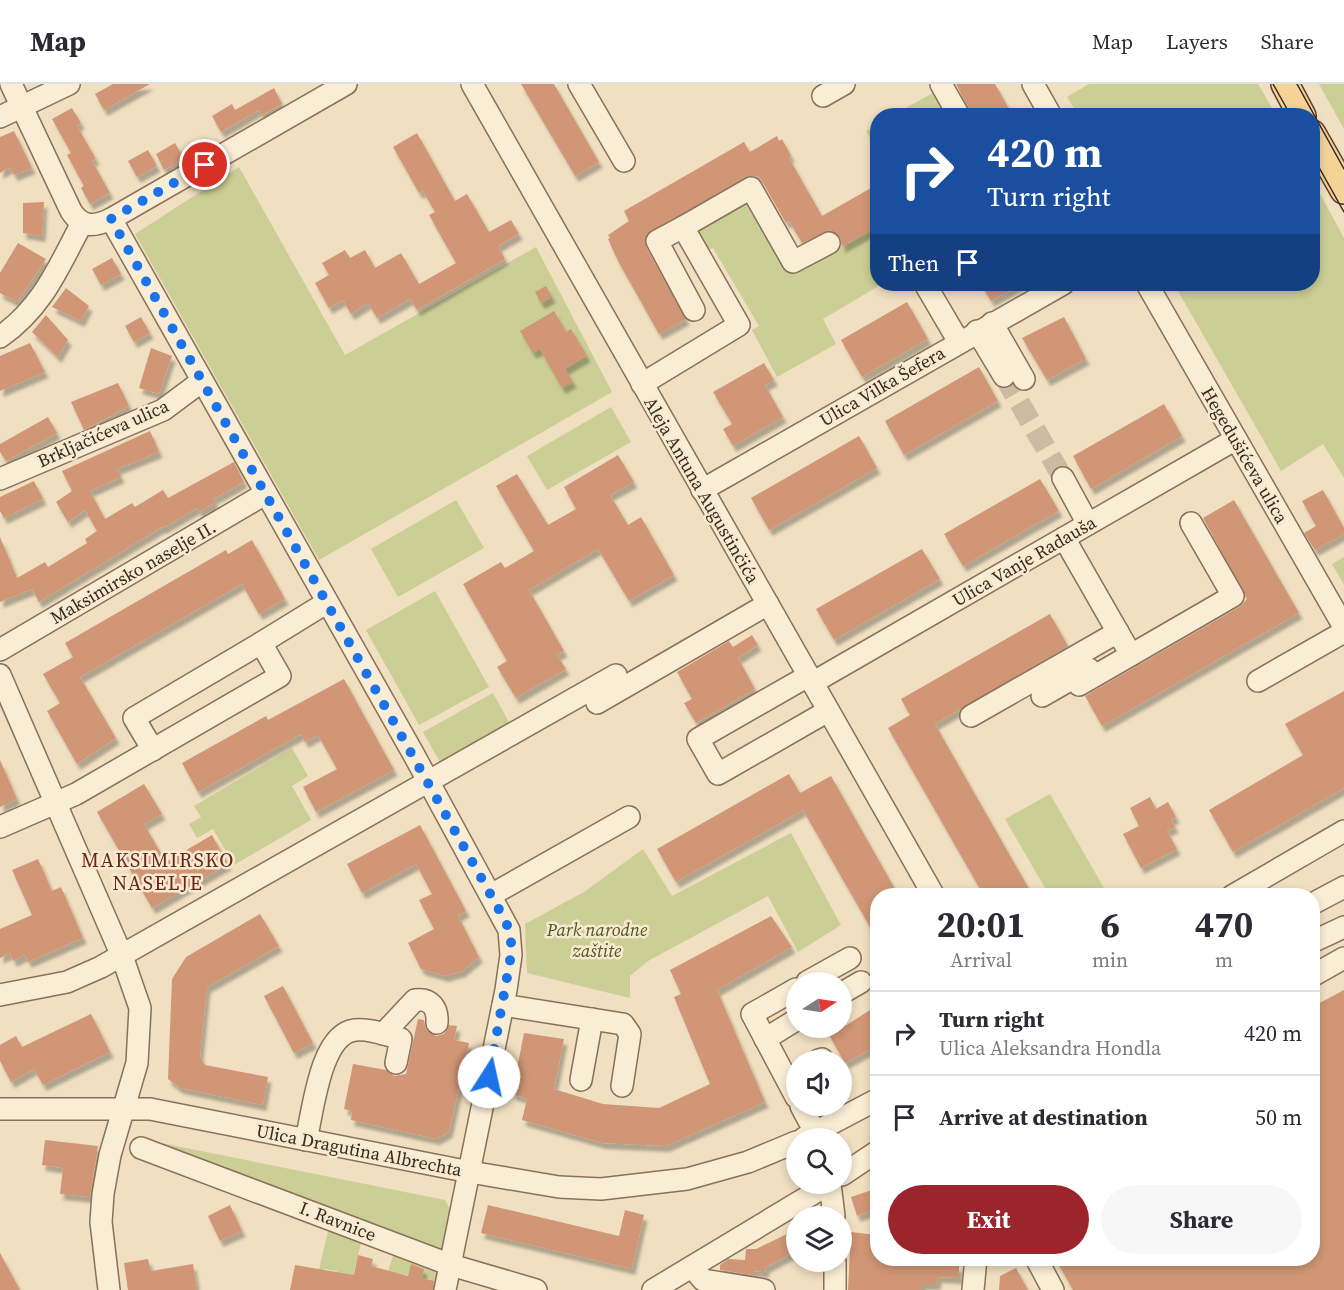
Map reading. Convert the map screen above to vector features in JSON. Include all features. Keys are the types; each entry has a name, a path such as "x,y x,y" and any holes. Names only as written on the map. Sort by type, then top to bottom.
{"main road":[{"path":"1285,84 1298,108"},
{"path":"1320,148 1344,190"}],"street":[{"path":"11,84 71,211 82,223 94,225 111,219 346,84"},
{"path":"0,117 69,84"},
{"name":"Aleja Antuna Augustinčića","path":"472,84 929,888"},
{"path":"579,84 624,160"},
{"path":"823,96 844,84"},
{"path":"941,84 954,108"},
{"path":"1033,84 1046,108"},
{"path":"694,310 657,241 751,188 793,262 829,243"},
{"name":"Ulica Dragutina Albrechta","path":"111,219 428,781 491,895 511,938 511,955 503,1005 470,1172 150,1108 124,1107"},
{"path":"0,337 16,326 38,303 82,223"},
{"path":"642,384 739,325 683,227"},
{"path":"932,291 976,332 1014,378"},
{"name":"Ulica Vilka Šefera","path":"702,490 1050,291"},
{"name":"Hegedušićeva ulica","path":"1151,291 1344,630"},
{"name":"Brkljačićeva ulica","path":"0,479 163,410 202,381"},
{"name":"Ulica Vanje Radauša","path":"828,711 718,774 698,739 1064,538 1236,439"},
{"path":"1068,475 1093,521"},
{"name":"Maksimirsko naselje II.","path":"0,650 265,494"},
{"path":"971,716 1233,596 1191,523"},
{"path":"1064,538 1125,645"},
{"path":"153,750 134,718 326,603"},
{"path":"463,776 639,679 768,604"},
{"path":"1258,681 1344,630"},
{"path":"0,827 57,802 153,750 280,676 261,643"},
{"path":"1079,685 1125,645"},
{"path":"1042,696 1125,645"},
{"path":"0,675 57,802 138,997 140,1033 137,1063 110,1155 101,1222 109,1290"},
{"path":"0,995 67,982 122,956 616,675"},
{"path":"491,895 629,818"},
{"path":"1247,888 1342,837"},
{"path":"1320,900 1344,887"},
{"path":"1320,938 1344,927"},
{"path":"825,972 850,958"},
{"path":"1320,972 1344,958"},
{"path":"852,987 861,981"},
{"path":"786,995 752,1014 786,1072"},
{"path":"383,1034 415,1000 422,999 433,1005 438,1014 437,1023"},
{"path":"503,1005 622,1024 630,1034 622,1086"},
{"path":"581,1080 591,1019"},
{"path":"765,1039 786,1026"},
{"path":"306,1140 324,1061 330,1048 348,1031 367,1030 401,1039 396,1063"},
{"path":"824,1128 870,1103"},
{"path":"0,1108 124,1107"},
{"name":"I. Ravnice","path":"141,1148 451,1265 536,1290"},
{"path":"445,1290 470,1172 559,1187 634,1187 717,1172 786,1148"},
{"path":"852,1168 870,1156"},
{"path":"653,1290 812,1194"},
{"path":"973,1290 975,1266"},
{"path":"1040,1266 1053,1290"},
{"path":"692,1267 703,1280 764,1290"},
{"path":"835,1272 835,1290"}],"green space":[{"path":"1089,84 1258,84 1272,108 1074,108 1067,97"},
{"path":"1319,84 1344,84 1344,129"},
{"path":"933,93 942,108 906,108"},
{"path":"239,167 345,355 536,247 612,392 319,560 135,234"},
{"path":"1320,194 1344,238 1344,478 1323,444 1281,471 1178,291 1320,291"},
{"path":"747,204 752,206 788,269 840,244 842,247 870,231 870,291 823,319 836,344 777,377 752,330 759,326 713,248 702,252 696,233 738,206"},
{"path":"611,407 631,442 547,490 527,456"},
{"path":"456,500 484,548 398,597 371,549"},
{"path":"1344,557 1344,585 1332,564"},
{"path":"435,591 489,687 419,725 366,630"},
{"path":"493,693 511,726 441,764 423,732"},
{"path":"292,748 308,776 292,786 311,820 234,865 213,829 197,838 189,824 201,817 194,806"},
{"path":"1050,794 1104,888 1045,888 1005,819"},
{"name":"Park narodne zaštite","path":"791,833 841,925 798,952 768,896 648,961 630,976 630,998 527,973 525,924 584,892 643,849 672,896"},
{"path":"141,1139 445,1200 451,1211 442,1254"},
{"path":"329,1227 362,1239 354,1272 362,1274 336,1278 337,1271 324,1269 323,1276 318,1274"},
{"path":"395,1250 435,1267 437,1275 433,1290 431,1280 397,1273 382,1290"}],"building":[{"path":"113,84 150,84 104,110 95,94"},
{"path":"521,84 554,84 599,162 575,176"},
{"path":"956,84 995,84 1008,108 968,108"},
{"path":"274,88 282,104 262,115 259,110 221,132 212,116 232,104 235,110"},
{"path":"72,108 81,123 77,126 96,159 92,161 110,193 90,204 81,188 84,186 67,155 71,153 52,119"},
{"path":"14,131 32,168 14,175 10,167 0,173 0,137"},
{"path":"417,133 455,201 467,194 489,232 511,220 519,234 498,246 505,259 417,310 410,299 377,318 368,303 351,314 343,300 329,308 315,283 329,275 322,263 345,250 350,258 365,250 375,268 401,253 419,284 456,263 429,215 435,212 423,191 419,193 393,147"},
{"path":"777,136 779,141 782,139 791,156 789,158 822,216 870,189 870,231 842,247 840,237 830,230 802,243 789,221 786,223 759,176 745,177 646,235 646,247 686,319 659,334 618,261 608,235 629,221 624,211 744,142 750,152"},
{"path":"175,143 184,159 164,170 156,154"},
{"path":"148,150 157,166 137,177 128,161"},
{"path":"44,202 42,236 23,233 23,203"},
{"path":"18,243 46,259 17,302 0,293 0,273"},
{"path":"112,258 121,274 101,285 92,269"},
{"path":"546,286 552,297 541,303 535,292"},
{"path":"66,288 89,306 81,321 52,307"},
{"path":"985,291 1009,291 991,301"},
{"path":"907,302 928,339 862,377 841,340"},
{"path":"554,311 566,332 571,329 587,356 565,369 573,382 562,388 540,349 533,353 520,331"},
{"path":"46,315 68,340 58,357 32,332"},
{"path":"141,317 150,333 134,342 125,326"},
{"path":"1064,317 1086,359 1047,380 1022,338"},
{"path":"30,343 45,372 0,391 0,356"},
{"path":"151,348 172,356 159,394 139,388"},
{"path":"764,363 774,380 765,385 783,417 733,446 723,429 732,424 713,392"},
{"path":"979,367 998,401 904,455 885,421"},
{"path":"118,383 129,406 84,430 71,402"},
{"path":"1164,404 1182,436 1091,489 1073,456"},
{"path":"48,417 57,433 6,461 0,452 0,444"},
{"path":"150,431 159,452 117,469 121,477 90,491 105,519 132,503 135,507 163,490 168,498 234,462 244,482 213,499 215,503 199,512 197,508 162,527 39,602 32,589 0,602 0,537 17,578 45,562 48,567 87,543 85,539 97,531 85,510 68,522 56,502 72,491 62,471"},
{"path":"859,436 877,468 769,530 751,498"},
{"path":"618,455 634,482 610,495 628,525 641,517 674,575 629,601 598,549 529,590 564,651 557,655 566,669 516,698 497,667 507,661 463,584 501,562 505,568 534,551 496,486 517,474 548,525 576,509 564,487"},
{"path":"1040,479 1059,511 963,566 944,534"},
{"path":"34,481 43,499 4,518 0,511 0,497"},
{"path":"1323,490 1344,528 1344,534 1315,550 1304,533 1316,526 1302,501"},
{"path":"1234,500 1299,613 1102,726 1085,696 1239,607 1247,599 1203,518"},
{"path":"252,540 285,599 259,614 242,584 80,677 116,738 77,764 47,711 60,703 43,674 73,657 65,643 226,550 228,554"},
{"path":"922,549 940,579 834,640 816,609"},
{"path":"1050,614 1068,646 935,724 1028,888 979,888 888,728 910,715 901,699"},
{"path":"752,635 758,645 738,658 755,689 696,723 684,703 692,699 677,672 729,641 733,647"},
{"path":"344,679 394,770 316,812 303,787 337,769 318,735 305,742 301,734 198,792 182,763 266,716 268,720"},
{"path":"1344,691 1344,788 1233,852 1209,810 1303,755 1285,724"},
{"path":"0,760 17,799 0,807"},
{"path":"789,774 800,793 831,776 894,888 870,888 870,927 803,810 676,882 657,849"},
{"path":"144,784 162,814 144,824 166,862 212,835 228,864 152,908 97,812"},
{"path":"1150,797 1156,809 1168,802 1176,817 1171,820 1175,827 1167,831 1177,849 1141,868 1123,834 1139,826 1130,808"},
{"path":"420,825 466,911 458,916 479,957 462,971 445,976 421,969 408,943 434,929 419,900 432,894 416,864 362,893 347,864"},
{"path":"38,859 52,891 61,887 83,938 28,962 25,955 13,961 10,953 0,958 0,929 32,915 12,870"},
{"path":"260,914 279,946 207,987 200,1056 205,1065 268,1077 263,1105 180,1088 168,1079 172,979 186,957"},
{"path":"771,916 792,947 717,990 765,1102 666,1146 602,1143 522,1120 527,1099 512,1094 524,1033 564,1039 554,1089 603,1104 659,1108 710,1084 674,997 681,994 670,970"},
{"path":"283,986 313,1043 294,1053 264,996"},
{"path":"1344,990 1344,1290 1073,1290 1060,1266 1320,1266 1320,1003"},
{"path":"870,1010 870,1049 852,1059 852,1050 838,1050 831,1038 852,1038 852,1022"},
{"path":"91,1014 110,1052 43,1085 34,1069 11,1082 0,1061 0,1045 16,1036 22,1047"},
{"path":"418,1019 424,1020 426,1030 436,1036 444,1034 449,1025 457,1026 454,1040 469,1043 449,1132 436,1139 351,1120 352,1111 344,1109 353,1064 386,1070 394,1076 406,1074"},
{"path":"45,1140 98,1146 90,1197 60,1194 63,1168 42,1165"},
{"path":"870,1191 870,1211 857,1216 851,1197"},
{"path":"230,1205 242,1231 220,1241 208,1216"},
{"path":"488,1205 619,1236 625,1210 644,1215 632,1269 481,1233"},
{"path":"852,1232 870,1234 870,1266 959,1266 959,1278 938,1277 937,1284 922,1284 922,1290 848,1290 849,1272 852,1272"},
{"path":"786,1234 786,1256 766,1267 765,1272 754,1271 754,1275 720,1270 720,1265 728,1259 745,1260 746,1249 756,1249"},
{"path":"0,1253 20,1290 0,1290"},
{"path":"358,1255 373,1259 371,1266 408,1276 411,1264 424,1269 422,1278 434,1281 433,1290 290,1290 295,1265 354,1275"},
{"path":"148,1259 151,1271 193,1264 197,1290 128,1290 124,1263"},
{"path":"1016,1268 1028,1290 999,1290 1000,1276"}],"tunnel":[{"path":"1004,376 1063,478"}],"tram line":[{"path":"1273,84 1286,108"},
{"path":"1297,84 1310,108"},
{"path":"1320,126 1344,169"},
{"path":"1320,169 1344,212"}],"district":[{"name":"MAKSIMIRSKO NASELJE","path":"158,872"}],"route":[{"path":"205,165 111,219 506,922 511,938 511,955 489,1077"}]}
